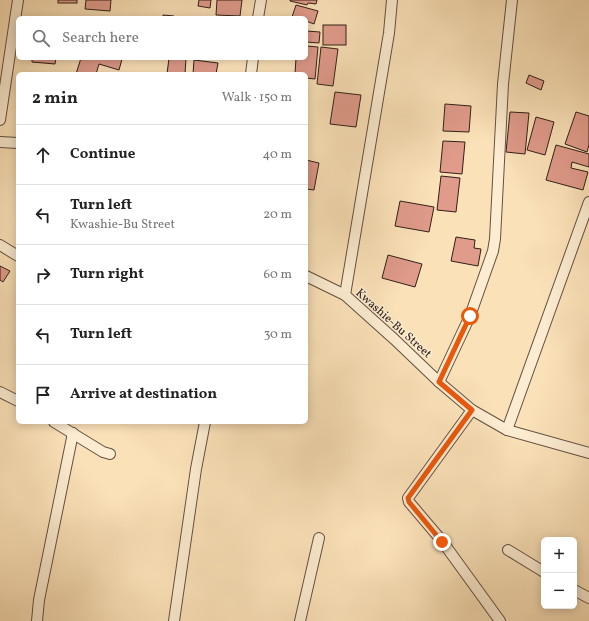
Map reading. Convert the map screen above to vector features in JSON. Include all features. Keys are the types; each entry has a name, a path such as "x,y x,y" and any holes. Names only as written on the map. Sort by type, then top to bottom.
{"street":[{"path":"0,120 18,0"},
{"path":"258,16 261,0"},
{"path":"345,295 389,32 392,0"},
{"path":"439,382 470,316 493,251 495,239 503,84 512,0"},
{"path":"252,72 254,60"},
{"path":"0,142 16,143"},
{"path":"507,430 589,202"},
{"path":"0,246 16,255"},
{"name":"Kwashie-Bu Street","path":"308,277 345,295 439,382 472,410 507,430 589,453"},
{"path":"0,392 16,400"},
{"path":"472,410 408,498 409,502 442,542 500,621"},
{"path":"57,424 103,452 110,454"},
{"path":"174,621 196,469 205,424"},
{"path":"37,621 73,433"},
{"path":"300,621 319,538"},
{"path":"508,550 541,570"},
{"path":"577,592 589,598"}],"building":[{"path":"58,0 77,0 77,3 58,3"},
{"path":"86,0 111,0 110,11 85,9"},
{"path":"199,0 211,0 210,8 198,6"},
{"path":"217,0 242,0 240,16 216,15"},
{"path":"290,0 317,0 316,4 308,3 307,5"},
{"path":"296,5 318,11 314,24 308,22 308,16 292,16"},
{"path":"323,25 346,25 346,45 323,45"},
{"path":"308,31 320,32 319,43 308,42"},
{"path":"308,46 318,47 315,79 308,78 308,72 295,72 296,60 308,60"},
{"path":"321,47 338,49 333,86 317,84"},
{"path":"32,60 56,60 55,64 32,62"},
{"path":"80,60 122,60 119,70 99,64 97,72 77,72"},
{"path":"169,60 186,60 185,72 167,72"},
{"path":"194,60 218,63 216,72 193,72"},
{"path":"529,75 544,81 541,90 526,83"},
{"path":"335,92 361,95 356,127 330,124"},
{"path":"445,104 471,106 469,132 443,131"},
{"path":"510,112 529,113 525,154 506,152"},
{"path":"576,112 589,116 589,145 587,152 565,144"},
{"path":"536,117 554,122 545,155 527,150"},
{"path":"443,141 465,142 462,174 440,172"},
{"path":"556,145 589,154 589,167 572,162 571,168 588,172 583,190 546,180"},
{"path":"308,160 319,163 314,190 308,189"},
{"path":"441,176 460,178 456,212 437,210"},
{"path":"400,201 434,207 429,232 395,226"},
{"path":"456,237 475,240 474,248 481,249 478,266 451,261"},
{"path":"388,255 422,264 415,287 382,278"},
{"path":"0,266 10,271 3,282 0,280"}],"route":[{"path":"442,542 409,502 408,498 472,410 439,382 470,316"}]}
